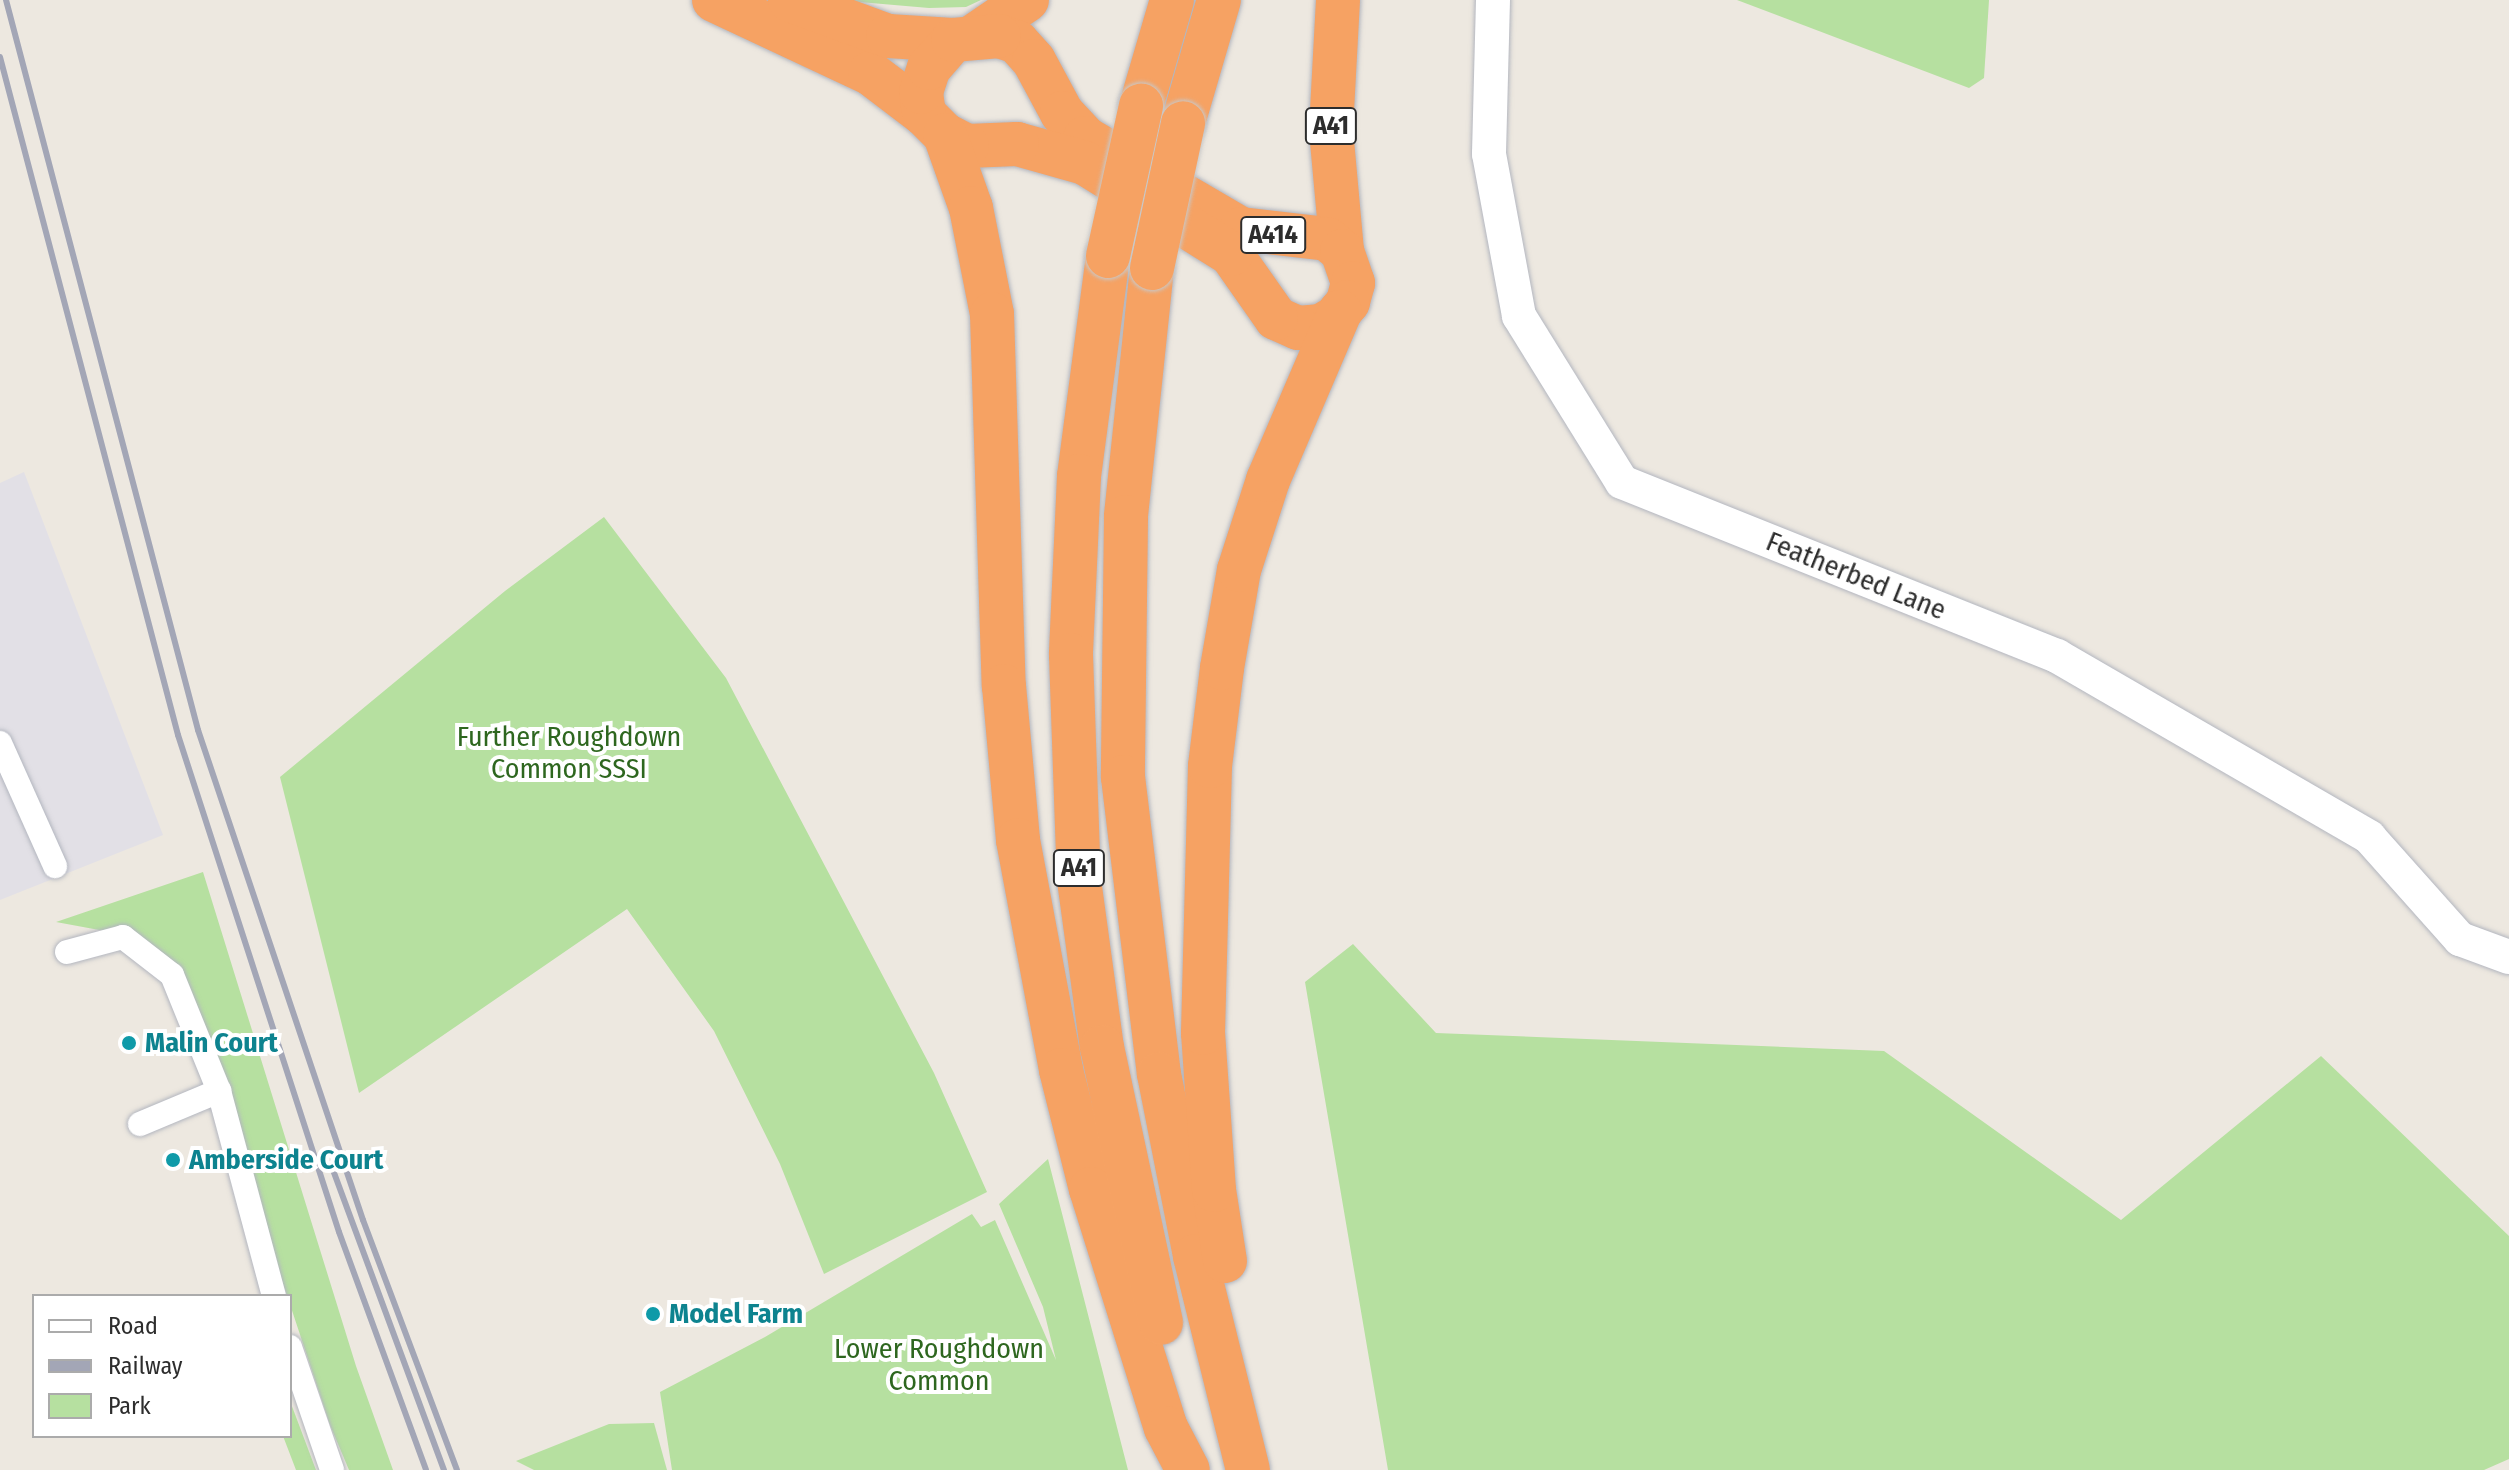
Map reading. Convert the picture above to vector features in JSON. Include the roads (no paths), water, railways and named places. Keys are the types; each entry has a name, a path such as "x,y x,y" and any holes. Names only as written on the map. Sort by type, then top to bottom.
{"highway":[{"name":"A414","path":"714,0 870,73 935,125 967,146 1017,144 1085,163 1231,254 1276,318 1298,328 1321,326 1340,312 1353,283 1342,251 1327,239 1241,229 1085,138 1062,113 1034,61 1017,42 888,36 790,0"},
{"path":"1027,0 964,38 929,68 921,92 971,208 992,314 1004,686 1018,840 1061,1070 1091,1189 1166,1428 1191,1470"},
{"name":"A41","path":"1172,0 1141,106 1108,256 1079,491 1071,655 1079,880 1102,1047 1191,1470"},
{"name":"A41","path":"1219,0 1183,123 1152,268 1126,517 1123,777 1159,1074 1195,1256 1248,1470"},
{"name":"A41","path":"1338,0 1331,130 1342,251"},
{"path":"1248,1470 1244,1391 1214,1190 1203,1033 1210,766 1239,570 1268,480 1340,312"}],"street":[{"name":"Featherbed Lane","path":"1493,0 1489,154 1519,316 1622,482 2057,656 2369,837 2460,939 2509,957"},
{"path":"0,743 55,866"},
{"path":"67,952 123,937 172,975 219,1091 273,1294"},
{"path":"140,1124 219,1091"},
{"path":"292,1353 332,1470"}],"railway":[{"path":"6,0 198,730 363,1220 457,1470"},
{"path":"0,57 178,735 339,1232 426,1470"},
{"path":"333,1170 444,1470"}],"place":[{"name":"Malin Court","path":"129,1043"},
{"name":"Amberside Court","path":"173,1160"},
{"name":"Model Farm","path":"653,1314"}],"park label":[{"name":"Further Roughdown Common SSSI","path":"569,753"},
{"name":"Lower Roughdown Common","path":"939,1365"}]}
